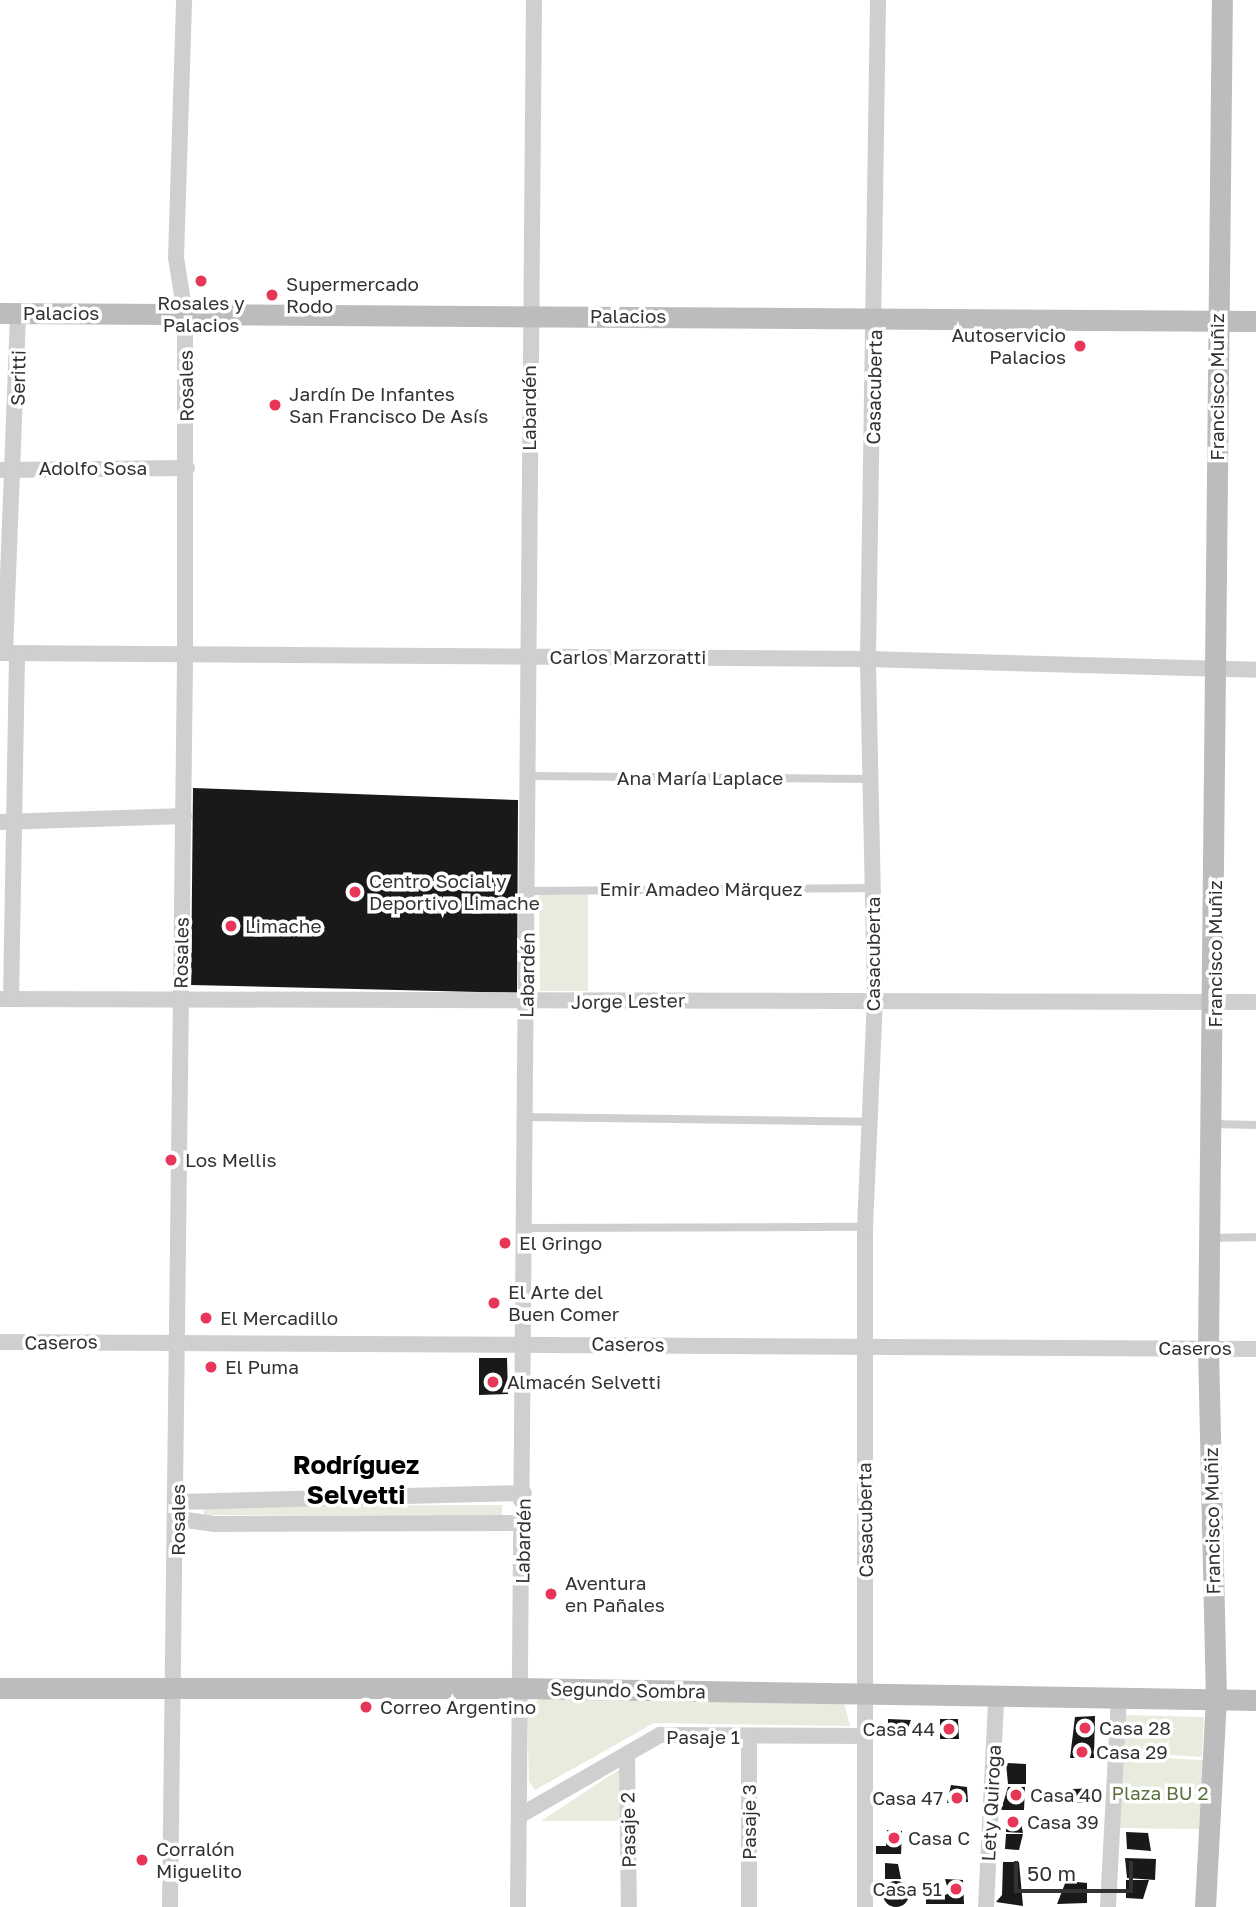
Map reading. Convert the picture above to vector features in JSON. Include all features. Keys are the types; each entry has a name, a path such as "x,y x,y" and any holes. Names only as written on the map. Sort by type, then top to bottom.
{"street":[{"name":"Rosales","path":"170,1907 179,1519 176,1341 186,653 185,314 176,258 184,0"},
{"name":"Labardén","path":"518,1907 519,1688 524,1523 522,1116 528,1003 529,316 534,0"},
{"name":"Casacuberta","path":"865,1907 865,1227 875,997 868,659 878,0"},
{"name":"Francisco Muñiz","path":"1205,1907 1216,1699 1208,1349 1215,1002 1216,321 1222,0"},
{"name":"Palacios","path":"9,313 1256,321"},
{"name":"Seritti","path":"5,999 9,313"},
{"name":"Adolfo Sosa","path":"8,469 187,468"},
{"name":"Carlos Marzoratti","path":"7,653 868,659 1256,670"},
{"path":"7,822 184,816"},
{"name":"Jorge Lester","path":"5,999 180,997 528,1003 875,997 1256,1002"},
{"name":"Caseros","path":"0,1342 1256,1349"},
{"path":"179,1502 524,1493"},
{"path":"179,1519 215,1524 524,1523"},
{"name":"Segundo Sombra","path":"0,1688 176,1691 519,1688 996,1699 1256,1700"},
{"path":"1108,1907 1119,1698"},
{"name":"Lety Quiroga","path":"986,1907 996,1699"},
{"name":"Pasaje 1","path":"519,1816 628,1754 670,1734 749,1737 866,1736"},
{"name":"Pasaje 3","path":"749,1737 749,1907"},
{"name":"Pasaje 2","path":"628,1754 629,1907"}],"lane":[{"name":"Ana María Laplace","path":"529,776 870,779"},
{"name":"Emir Amadeo Märquez","path":"529,891 873,888"},
{"path":"522,1116 870,1122"},
{"path":"1212,1124 1256,1125"},
{"path":"523,1228 865,1227"},
{"path":"1210,1238 1256,1237"}],"green space":[{"path":"539,891 588,891 588,991 540,991"},
{"path":"502,1505 502,1515 204,1515 203,1506"},
{"path":"540,1698 844,1702 850,1726 654,1723 535,1790 529,1781 527,1710"},
{"path":"1124,1715 1204,1717 1202,1757 1122,1752"},
{"name":"Plaza BU 2","path":"1121,1756 1204,1760 1199,1829 1117,1828"},
{"path":"620,1769 620,1821 541,1821"}],"building":[{"name":"Centro Social y Deportivo Limache","path":"193,788 518,800 517,993 191,985"},
{"name":"Almacén Selvetti","path":"479,1358 507,1358 508,1394 479,1395"},
{"path":"1095,1716 1094,1758 1070,1758 1075,1717"},
{"path":"888,1719 911,1720 905,1736 888,1735"},
{"name":"Casa 44","path":"940,1719 958,1719 959,1739 940,1739"},
{"path":"1006,1763 1026,1764 1026,1784 1008,1784"},
{"name":"Casa 47","path":"951,1785 967,1787 968,1802 947,1803"},
{"name":"Casa 40","path":"1008,1787 1025,1787 1024,1810 1001,1810"},
{"path":"1097,1788 1096,1802 1072,1803 1072,1789"},
{"name":"Casa 39","path":"1007,1816 1020,1818 1023,1833 1006,1832"},
{"name":"Casa C","path":"887,1830 902,1831 901,1854 876,1854 876,1846 886,1846"},
{"path":"1126,1832 1148,1833 1151,1851 1127,1849"},
{"path":"1006,1834 1023,1834 1019,1850 1005,1849"},
{"path":"1125,1858 1156,1859 1155,1880 1127,1878"},
{"path":"1003,1862 1019,1862 1023,1906 996,1902 1002,1895"},
{"path":"885,1863 898,1864 901,1879 885,1879"},
{"name":"Casa 51","path":"945,1879 963,1880 964,1904 926,1904 926,1892 938,1899 949,1893"},
{"path":"1126,1880 1149,1880 1143,1899 1126,1898"},
{"path":"896,1881 905,1885 909,1894 905,1903 896,1907 887,1903 883,1894 887,1885"},
{"path":"1066,1881 1087,1883 1087,1903 1057,1904"}],"place":[{"name":"Rosales y Palacios","path":"201,281"},
{"name":"Supermercado Rodo","path":"272,295"},
{"name":"Autoservicio Palacios","path":"1080,346"},
{"name":"Jardín De Infantes San Francisco De Asís","path":"275,405"},
{"name":"Centro Social y Deportivo Limache","path":"355,892"},
{"name":"Limache","path":"231,926"},
{"name":"Los Mellis","path":"171,1160"},
{"name":"El Gringo","path":"505,1243"},
{"name":"El Arte del Buen Comer","path":"494,1303"},
{"name":"El Mercadillo","path":"206,1318"},
{"name":"El Puma","path":"211,1367"},
{"name":"Almacén Selvetti","path":"493,1382"},
{"name":"Aventura en Pañales","path":"551,1594"},
{"name":"Correo Argentino","path":"366,1707"},
{"name":"Casa 28","path":"1085,1728"},
{"name":"Casa 44","path":"949,1729"},
{"name":"Casa 29","path":"1082,1752"},
{"name":"Casa 40","path":"1016,1795"},
{"name":"Casa 47","path":"957,1798"},
{"name":"Casa 39","path":"1013,1822"},
{"name":"Casa C","path":"894,1838"},
{"name":"Corralón Miguelito","path":"142,1860"},
{"name":"Casa 51","path":"956,1889"}],"district":[{"name":"Rodríguez Selvetti","path":"356,1480"}]}
